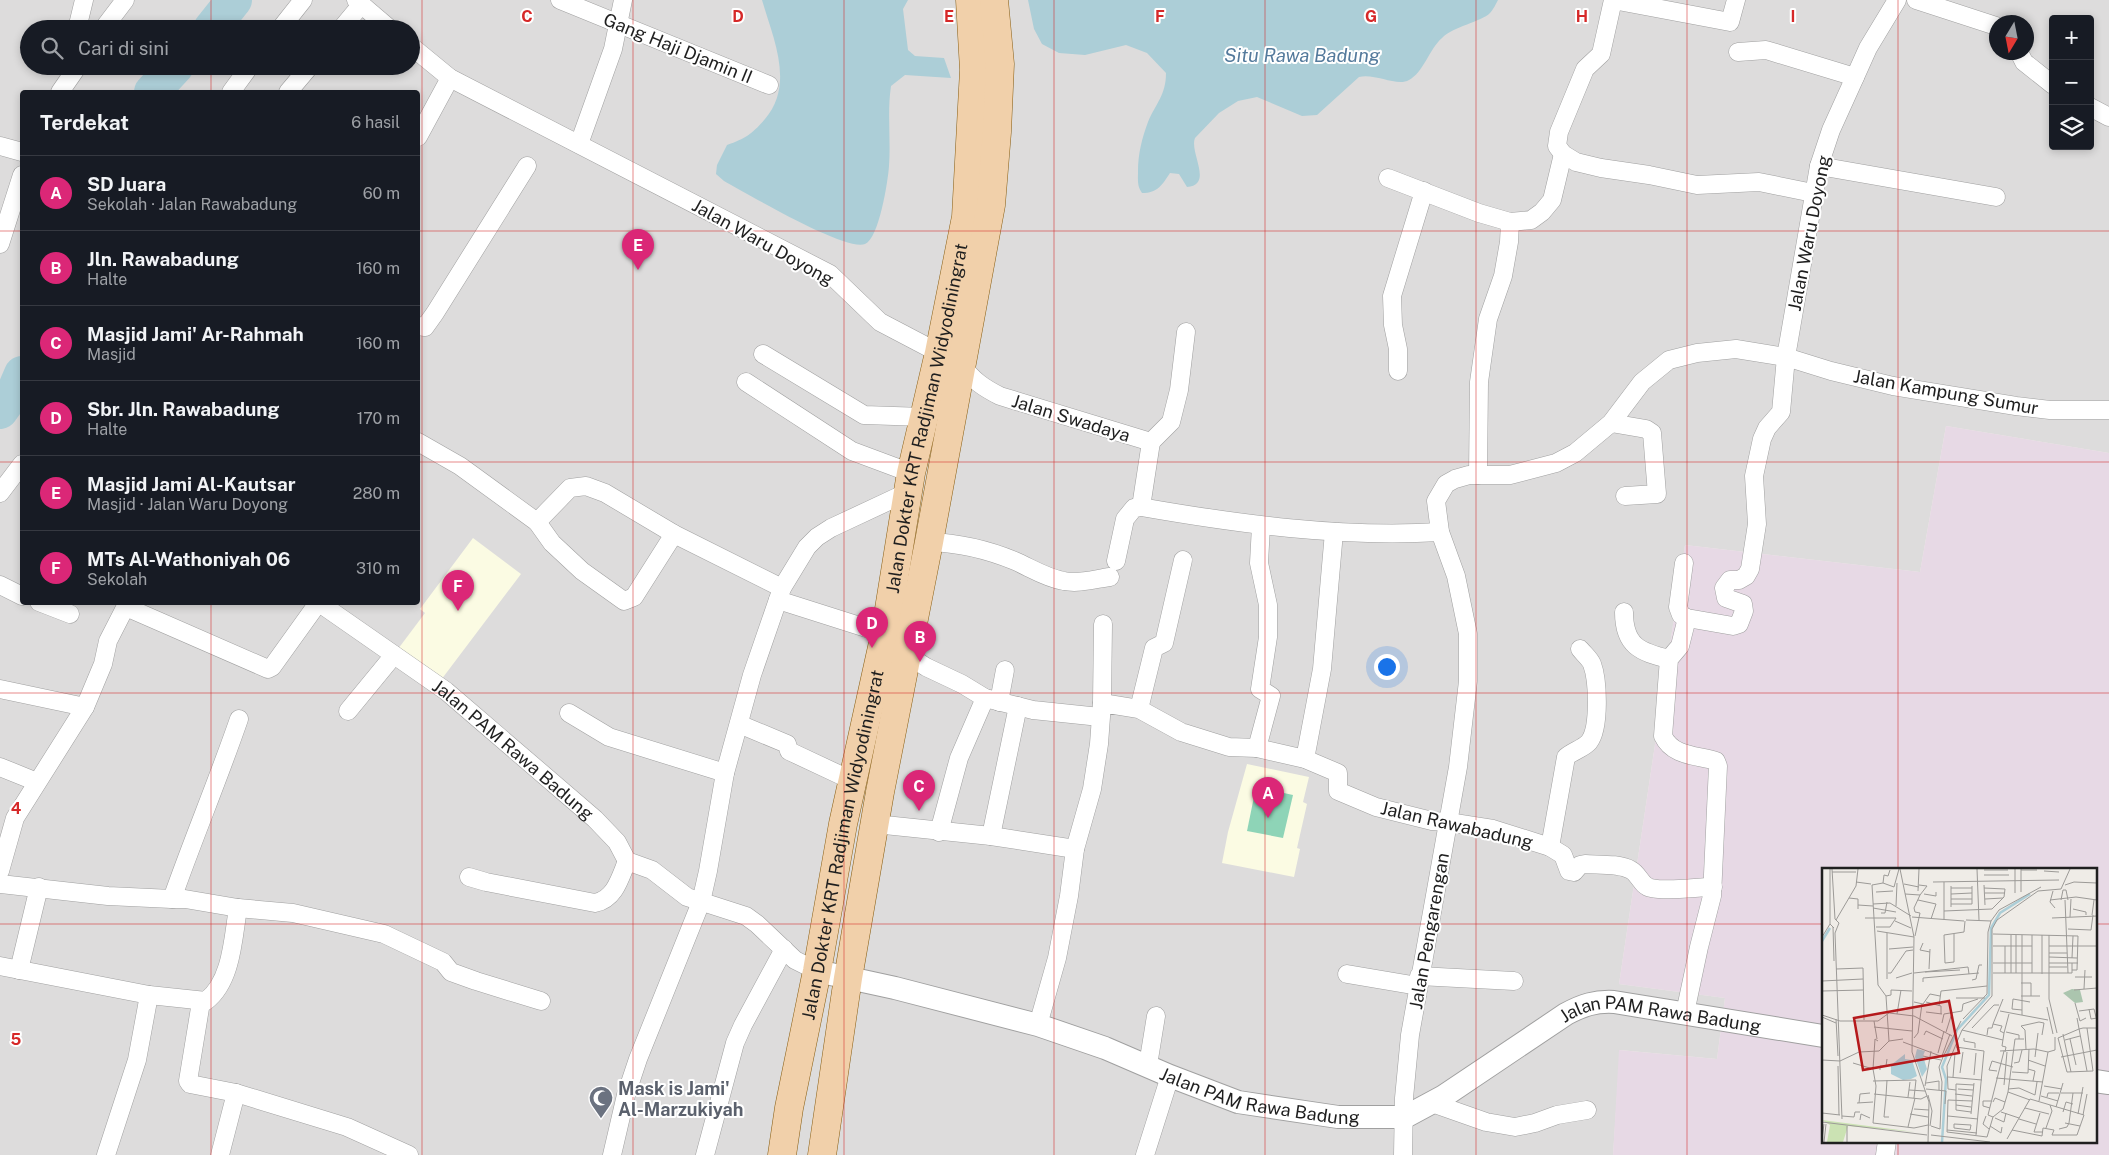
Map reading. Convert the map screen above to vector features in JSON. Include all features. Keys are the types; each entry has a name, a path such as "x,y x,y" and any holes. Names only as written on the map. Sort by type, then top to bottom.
{"main road":[{"name":"Jalan Dokter KRT Radjiman Widyodiningrat","path":"822,1155 848,978 874,824 929,542 966,217 974,70 970,0"},
{"name":"Jalan Dokter KRT Radjiman Widyodiningrat","path":"782,1155 789,1108 817,971 843,824 886,634 910,482 924,417 950,359 992,196 1000,64 994,0"}],"street":[{"path":"78,20 84,0"},
{"path":"111,20 125,0"},
{"path":"287,20 303,0"},
{"name":"Gang Haji Djamin II","path":"560,0 769,85"},
{"path":"579,144 613,49 623,0"},
{"path":"1736,0 1730,22 1613,0 1601,54 1585,69 1559,132 1557,146 1563,154 1576,162 1601,168 1649,174 1697,185 1759,182 1813,193"},
{"name":"Jalan Waru Doyong","path":"1687,618 1733,626 1739,624 1744,611 1743,604 1726,598 1724,593 1728,582 1743,579 1750,569 1757,524 1754,476 1762,439 1767,428 1781,412 1786,357 1819,166 1831,130 1868,48 1897,0"},
{"path":"1916,0 1989,24"},
{"path":"347,20 358,2 379,20"},
{"path":"1738,52 1766,50 1855,77"},
{"name":"Jalan Waru Doyong","path":"420,53 450,78 830,274 880,322 950,359"},
{"path":"2023,60 2049,82"},
{"path":"61,90 65,75"},
{"path":"61,90 72,75"},
{"path":"233,90 244,75"},
{"path":"290,90 302,75"},
{"path":"420,133 450,78"},
{"path":"2094,109 2109,117"},
{"path":"0,146 20,151"},
{"path":"1388,178 1479,213 1510,222 1531,220 1542,212 1552,200 1563,154"},
{"path":"420,326 424,327 435,312 527,166"},
{"path":"1819,166 1996,197"},
{"path":"0,244 20,181"},
{"path":"1398,371 1398,350 1393,324 1392,296 1424,191"},
{"path":"1478,475 1478,382 1488,319 1506,259 1510,222"},
{"path":"1151,442 1170,422 1179,390 1186,332"},
{"name":"Jalan Kampung Sumur","path":"1611,423 1642,382 1669,360 1697,352 1736,349 1786,357 1831,372 1893,386 2050,410 2109,410"},
{"path":"763,354 864,415 924,417"},
{"name":"Jalan Swadaya","path":"950,359 970,376 1000,396 1151,442 1141,507"},
{"path":"746,382 852,451 910,482"},
{"path":"1611,423 1646,429 1652,433 1656,494 1625,496"},
{"name":"Jalan Pengarengan","path":"1403,1155 1406,1078 1419,981 1465,720 1469,654 1468,634 1456,576 1440,532 1436,500 1446,484 1455,479 1478,475 1510,475 1556,463 1575,453 1611,423"},
{"path":"420,443 460,466 537,522 552,543 582,571 624,601 634,597 674,534"},
{"path":"0,494 6,475 20,465"},
{"path":"612,1155 626,1095 638,1059 701,902 725,773 752,675 780,594 807,547 817,537 910,482"},
{"path":"537,522 570,488 586,486 605,493 780,594 886,634"},
{"path":"929,542 970,545 1016,561 1048,576 1064,581 1079,582 1113,569 1126,519 1134,508 1141,507 1261,526 1334,532 1440,532"},
{"path":"1257,748 1271,696 1260,689 1268,637 1268,613 1259,563 1261,526"},
{"path":"1305,759 1322,669 1334,532"},
{"path":"1138,709 1154,648 1164,643 1183,560"},
{"path":"1684,563 1678,607 1681,615 1687,618 1680,646 1669,659 1663,736 1672,747 1682,753 1718,763 1713,887 1685,1014"},
{"path":"0,585 20,595"},
{"path":"47,605 70,614"},
{"path":"0,871 15,818 85,707 103,664 108,641 127,605 268,669 272,667 317,605"},
{"name":"Jalan PAM Rawa Badung","path":"321,605 446,691 595,819 617,842 627,860 652,870 687,897 746,916 795,960 817,971 1038,1025 1105,1048 1238,1102 1338,1117 1405,1117 1432,1103 1546,1026 1583,1004 1597,1001 1614,1002 1822,1036"},
{"path":"1624,612 1624,624 1629,639 1636,648 1669,659"},
{"path":"1038,1025 1057,958 1069,896 1075,849 1092,789 1099,744 1103,624"},
{"path":"1550,847 1566,757 1588,743 1592,737 1597,711 1596,679 1592,662 1580,649"},
{"name":"Jalan Rawabadung","path":"908,652 909,656 926,667 992,700 1046,712 1138,709 1182,732 1229,747 1257,748 1305,759 1338,773 1338,792 1376,807 1432,821 1493,829 1550,847 1563,856 1569,871 1574,872 1585,864 1617,867 1633,871 1644,884 1651,888 1684,889 1713,887"},
{"path":"348,711 394,655"},
{"path":"939,832 959,758 970,729 992,700 1005,670"},
{"path":"0,689 85,707"},
{"path":"991,836 1018,706"},
{"path":"569,713 609,737 725,773"},
{"path":"172,899 191,844 212,796 239,719"},
{"path":"739,724 787,744 790,751 853,781"},
{"path":"0,767 37,782"},
{"path":"874,824 991,836 1075,849"},
{"path":"468,877 503,886 595,902 608,898 616,886 627,860"},
{"path":"0,884 108,896 185,900 238,908 293,913 384,934 444,962 451,972 476,982 541,1001"},
{"path":"19,970 39,887"},
{"path":"0,966 149,996 200,1002 206,1001 216,991 227,968 238,908"},
{"path":"705,1155 735,1043 784,949"},
{"path":"1347,974 1419,981 1514,980"},
{"path":"106,1155 137,1060 149,996"},
{"path":"200,1002 188,1081 190,1084 236,1094 347,1127 409,1155"},
{"path":"1148,1065 1156,1016"},
{"path":"1145,1155 1170,1076"},
{"path":"2096,1081 2109,1083"},
{"path":"220,1155 236,1094"},
{"path":"1432,1103 1486,1122 1515,1127 1535,1124 1557,1115 1587,1110"},
{"path":"1885,1155 1887,1142"}],"shaded area":[{"path":"0,0 2109,0 2109,453 1946,426 1920,572 1685,545 1619,984 1725,998 1717,1059 1620,1050 1613,1155 0,1155"},
{"path":"1946,426 2109,453 2109,1155 1613,1155 1619,1050 1717,1059 1725,998 1619,984 1685,545 1920,572"},
{"path":"473,538 521,574 441,680 398,649 425,613 420,609"},
{"path":"1247,764 1309,777 1303,802 1307,804 1297,848 1300,849 1294,877 1222,863 1228,832"}],"green space":[{"path":"1256,787 1293,795 1283,838 1247,831"}],"water":[{"path":"762,0 908,0 903,9 908,50 915,56 944,58 951,78 905,75 891,86 887,184 875,232 865,244 854,244 818,231 724,181 716,174 717,165 727,145 748,135 765,119 774,105 779,91 779,61"},
{"name":"Situ Rawa Badung","path":"1028,0 1498,0 1491,12 1486,16 1453,30 1442,38 1414,77 1404,82 1365,76 1359,77 1317,115 1302,116 1257,97 1238,101 1219,113 1195,138 1194,144 1200,174 1199,180 1195,185 1187,187 1179,174 1170,173 1156,190 1142,193 1138,180 1141,146 1148,122 1162,93 1166,81 1166,73 1147,53 1126,45 1085,55 1059,53 1042,44 1034,29"}],"waterway":[{"path":"218,20 234,0"},
{"path":"154,90 168,75"},
{"path":"0,411 15,390 20,379"}],"place":[{"name":"Masjid Jami Al-Kautsar","path":"638,270"},
{"name":"MTs Al-Wathoniyah 06","path":"458,611"},
{"name":"Sbr. Jln. Rawabadung","path":"872,648"},
{"name":"Jln. Rawabadung","path":"920,662"},
{"name":"Masjid Jami' Ar-Rahmah","path":"919,811"},
{"name":"SD Juara","path":"1268,818"},
{"name":"Mask is Jami' Al-Marzukiyah","path":"601,1119"}]}
